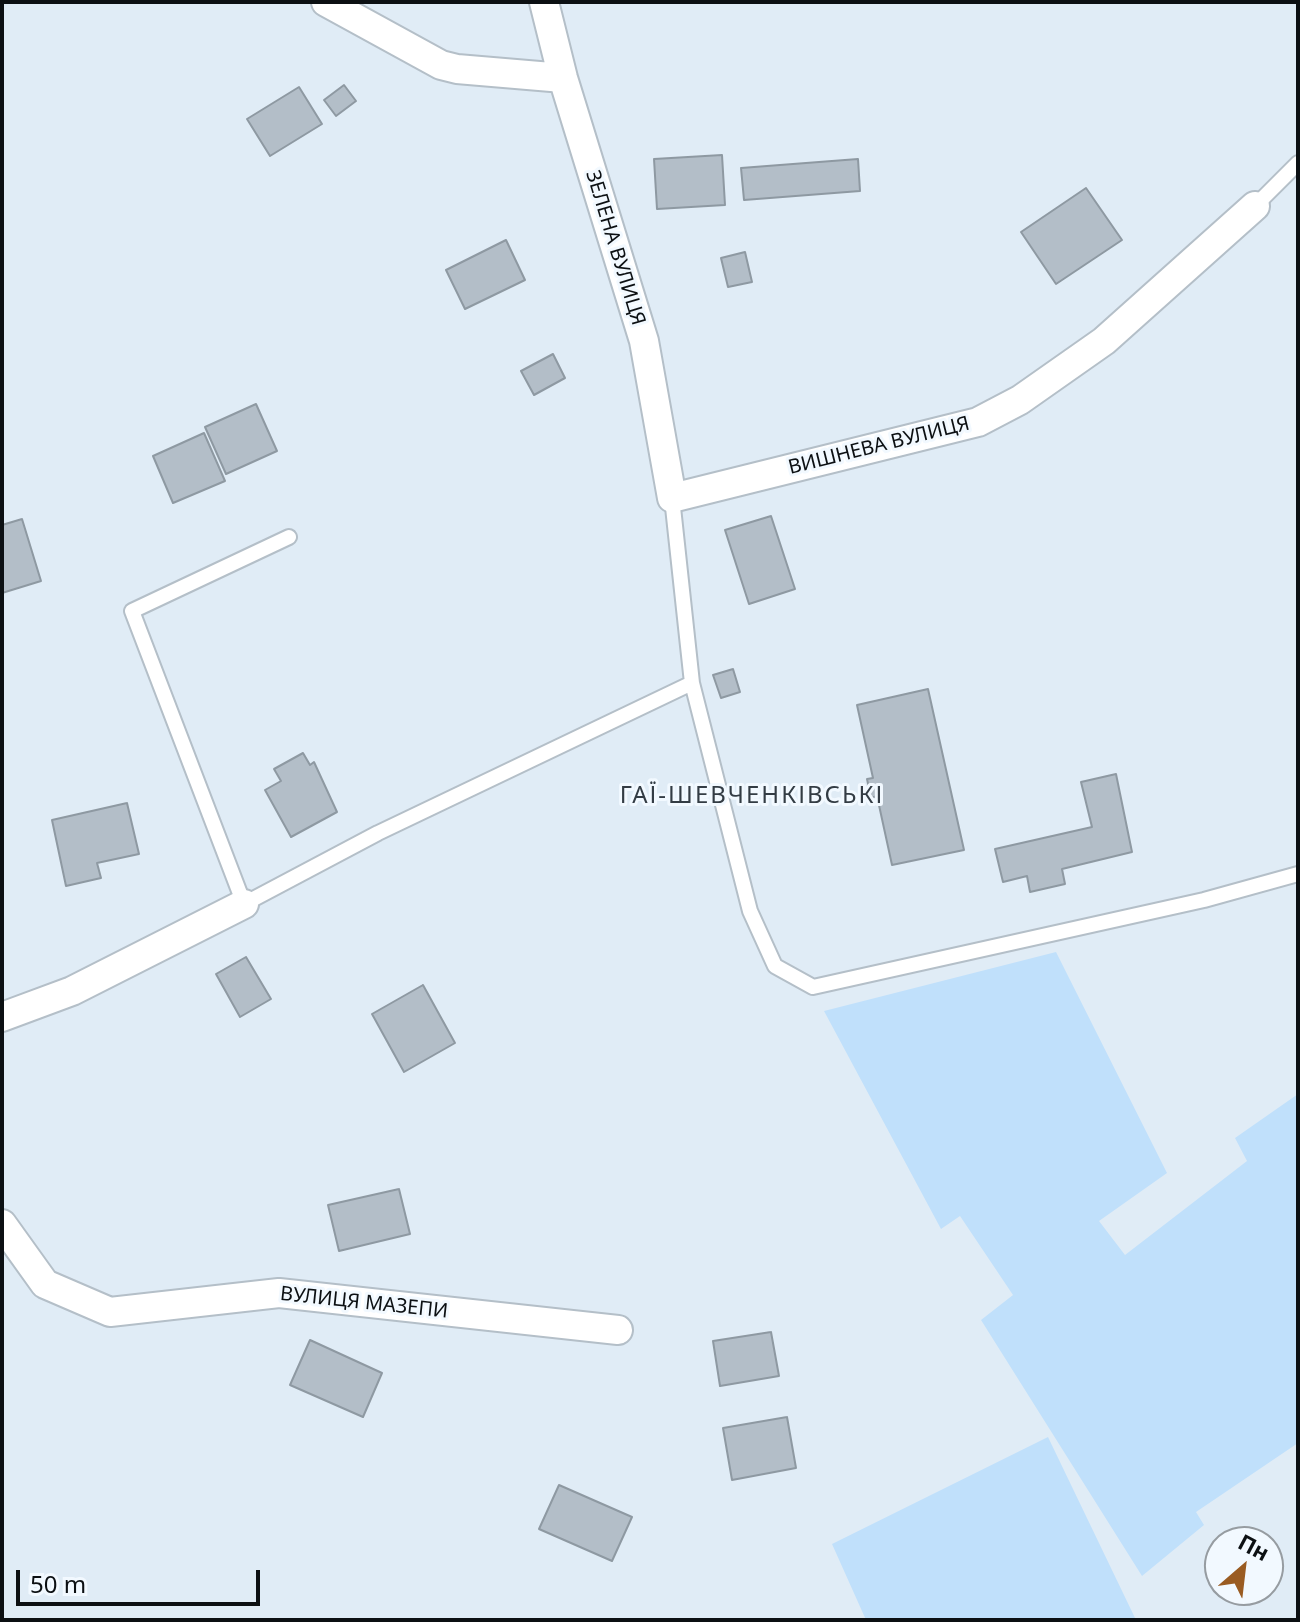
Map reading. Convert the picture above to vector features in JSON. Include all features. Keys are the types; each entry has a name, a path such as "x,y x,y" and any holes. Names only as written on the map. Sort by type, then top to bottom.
{"street":[{"path":"326,2 441,65 563,78"},
{"name":"ЗЕЛЕНА ВУЛИЦЯ","path":"544,2 563,78 644,341 672,498"},
{"name":"ВИШНЕВА ВУЛИЦЯ","path":"672,498 978,422 1020,400 1104,341 1255,206"},
{"path":"2,1017 72,991 244,904"},
{"name":"ВУЛИЦЯ МАЗЕПИ","path":"2,1224 45,1284 110,1312 279,1293 618,1330"}],"lane":[{"path":"1255,206 1298,163"},
{"path":"672,498 692,683 750,911 775,966 813,987 1204,900 1298,874"},
{"path":"289,537 132,611 244,904 392,826 692,683"}],"shaded area":[{"path":"1056,952 1167,1173 1099,1221 1125,1255 1247,1161 1235,1138 1298,1094 1298,1443 1196,1512 1204,1525 1142,1576 981,1320 1013,1295 960,1216 941,1229 824,1011"},
{"path":"1048,1437 1136,1620 866,1620 832,1544"}],"building":[{"path":"344,85 356,101 336,116 324,100"},
{"path":"299,87 322,124 270,156 247,119"},
{"path":"722,155 725,205 657,209 654,159"},
{"path":"858,159 860,191 744,200 741,168"},
{"path":"1086,188 1122,240 1056,284 1021,232"},
{"path":"506,240 525,280 465,309 446,270"},
{"path":"745,252 752,282 728,287 721,258"},
{"path":"553,354 565,378 534,395 521,371"},
{"path":"256,404 277,451 226,474 205,427"},
{"path":"204,433 225,481 173,503 153,456"},
{"path":"771,516 795,589 749,604 725,530"},
{"path":"22,519 41,581 2,593 2,525"},
{"path":"733,669 740,692 721,698 713,675"},
{"path":"928,689 964,850 892,865 877,796 871,798 867,779 873,778 857,705"},
{"path":"303,753 310,765 314,762 337,812 291,837 265,790 281,781 274,769"},
{"path":"1116,774 1132,852 1062,869 1065,884 1030,892 1027,876 1003,882 995,849 1092,827 1081,782"},
{"path":"127,803 139,854 97,863 101,878 66,886 52,820"},
{"path":"246,957 271,999 240,1017 216,974"},
{"path":"423,985 455,1043 404,1072 372,1014"},
{"path":"399,1189 410,1234 339,1251 328,1205"},
{"path":"771,1332 779,1376 720,1386 713,1341"},
{"path":"310,1340 382,1373 363,1417 290,1385"},
{"path":"787,1417 796,1468 732,1480 723,1428"},
{"path":"559,1485 632,1517 612,1561 539,1529"}],"district":[{"name":"ГАЇ-ШЕВЧЕНКІВСЬКІ","path":"752,796"}]}
